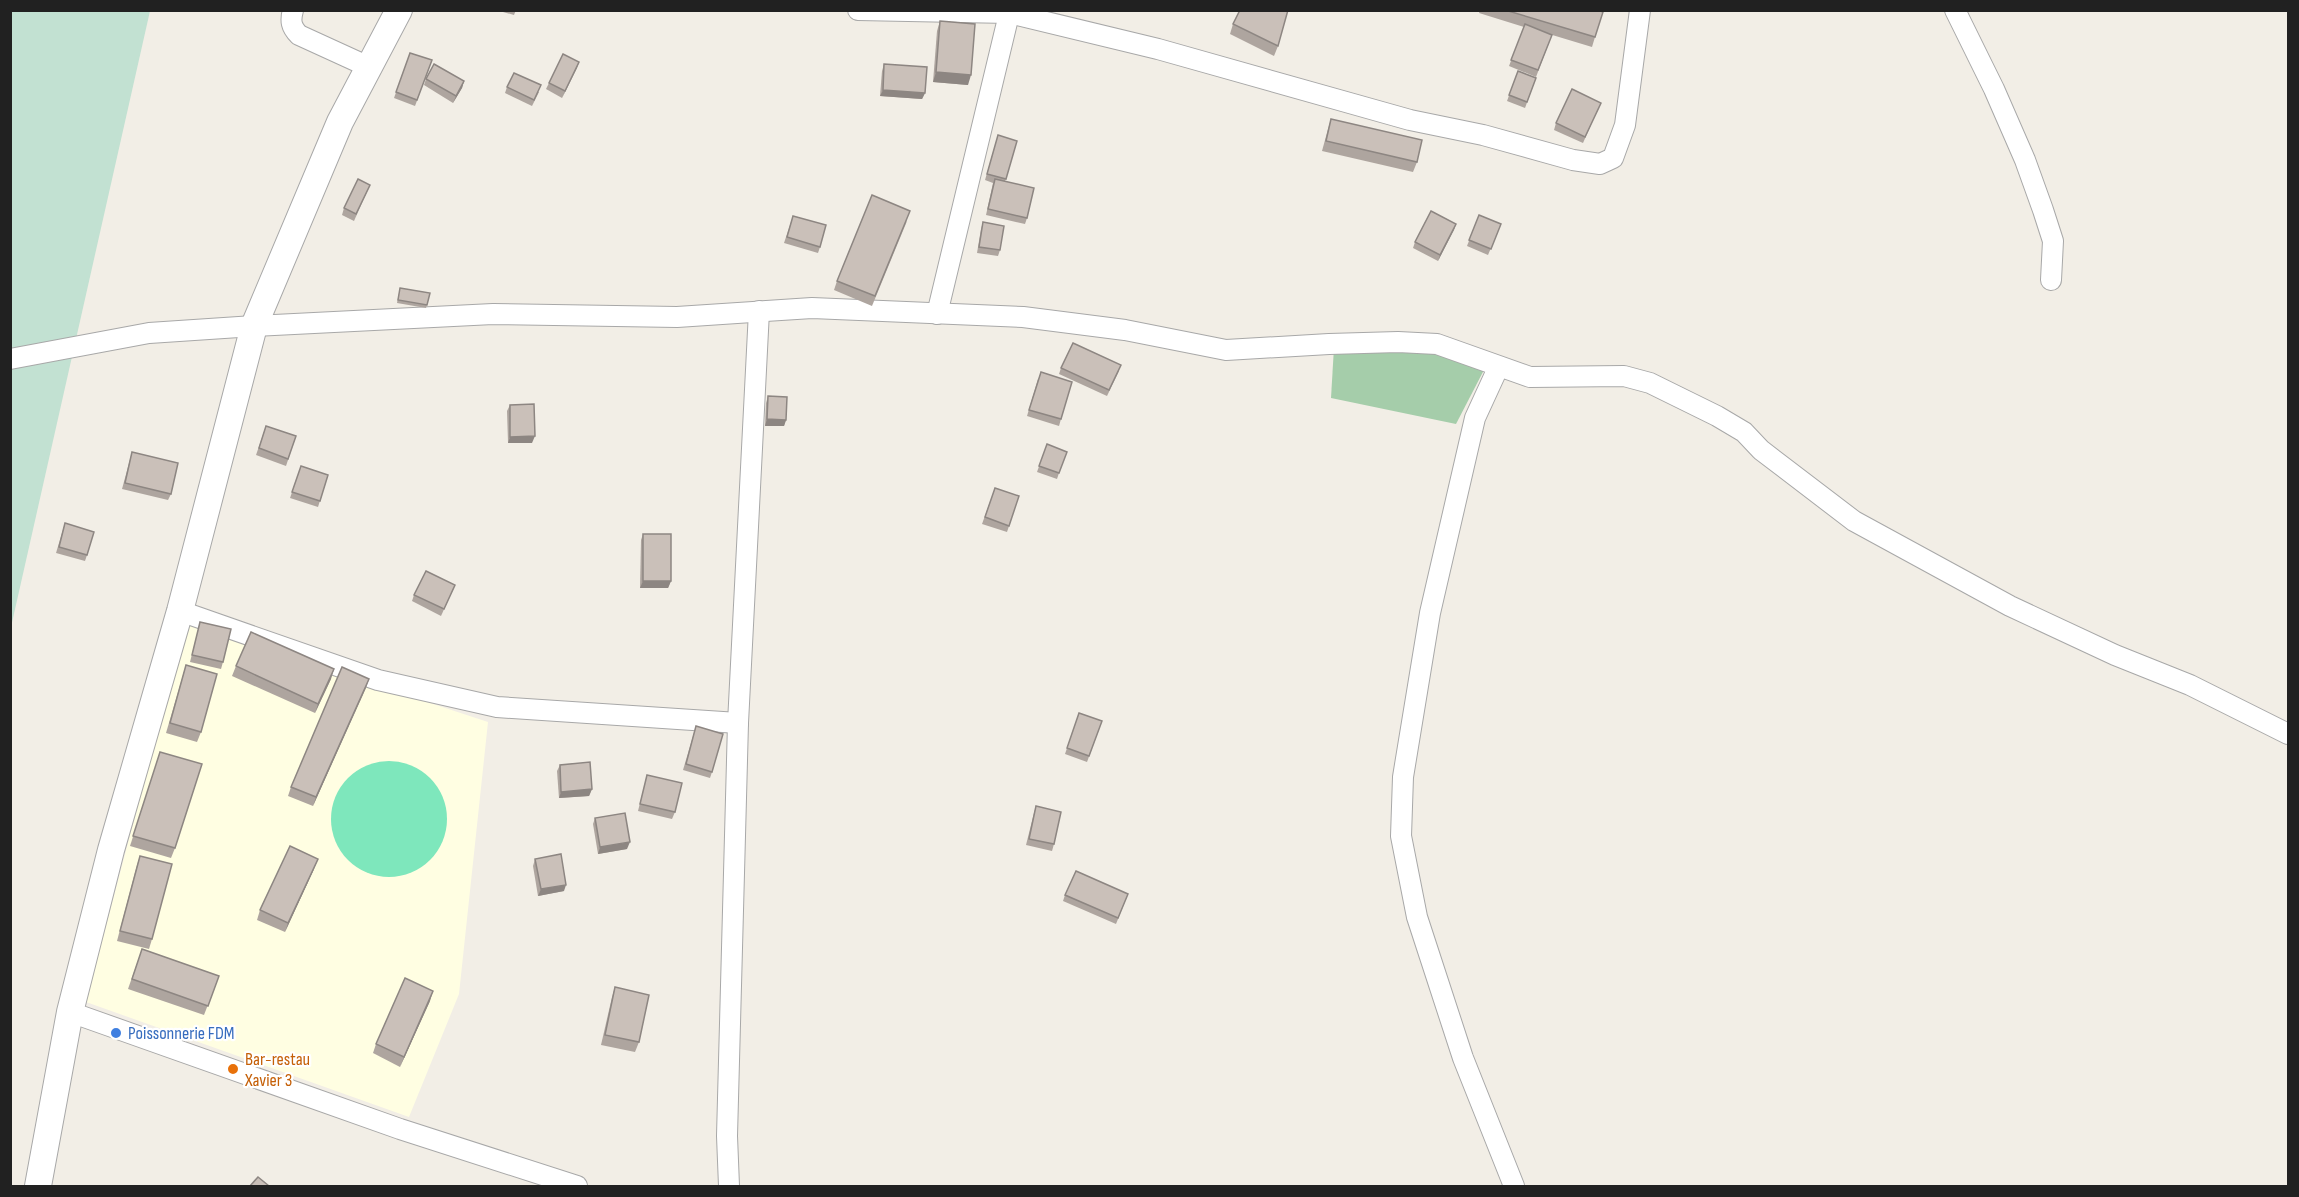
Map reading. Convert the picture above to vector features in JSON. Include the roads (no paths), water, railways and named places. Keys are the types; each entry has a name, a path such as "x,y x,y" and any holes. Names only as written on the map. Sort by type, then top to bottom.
{"street":[{"path":"293,10 291,20 293,28 299,34 369,67"},
{"path":"38,1186 70,1012 111,850 180,611 254,326 301,209 340,122 399,10"},
{"path":"858,10 1010,12 1158,49 1410,120 1483,135 1573,160 1600,164 1613,158 1625,125 1640,10"},
{"path":"1955,10 1994,89 2025,160 2053,242 2051,280"},
{"path":"938,314 1010,12"},
{"path":"10,359 149,333 254,326 493,314 677,317 812,308 1023,317 1102,327 1226,350 1398,342 1437,344 1466,353 1498,368 1530,377 1624,376 1650,383 1744,432 1761,450 1854,521 2010,606 2115,655 2200,690 2289,734"},
{"path":"729,1186 727,1136 738,723 759,311"},
{"path":"1498,368 1475,418 1430,613 1403,777 1401,836 1418,917 1463,1058 1514,1186"},
{"path":"180,611 378,680 497,707 738,723"},
{"path":"70,1012 400,1129 577,1186"}],"place":[{"name":"Poissonnerie FDM","path":"116,1033"},
{"name":"Bar-restau Xavier 3","path":"233,1069"}]}
